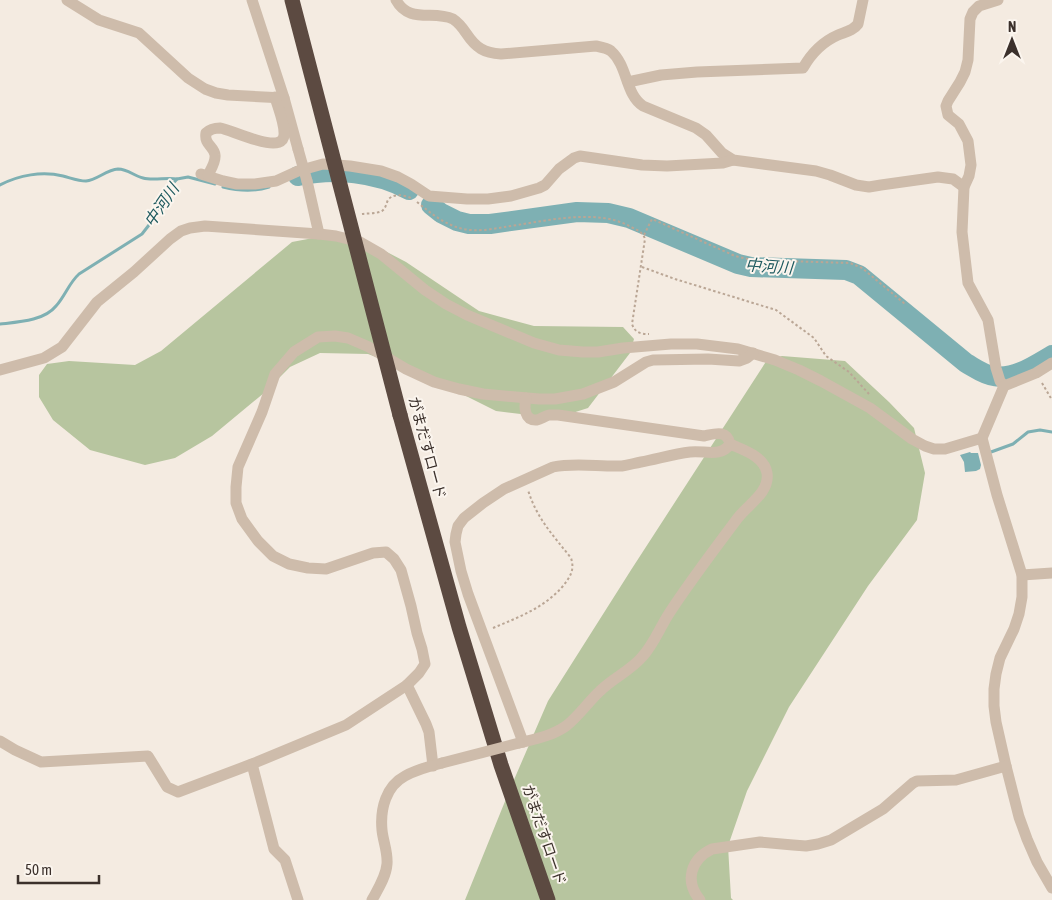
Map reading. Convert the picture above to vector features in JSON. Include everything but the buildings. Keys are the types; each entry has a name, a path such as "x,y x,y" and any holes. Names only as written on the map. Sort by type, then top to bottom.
{"highway":[{"name":"がまだすロード","path":"292,0 400,415 459,627 501,765 548,900"}],"street":[{"path":"67,0 99,20 139,33 188,78 205,89 216,94 280,98"},
{"path":"252,0 280,98 298,149 319,234"},
{"path":"396,0 400,7 414,14 445,16 454,20 460,24 475,45 484,52 492,54 596,46 605,48 616,57 623,69 633,96 638,102 643,106 696,128 706,135 722,153 733,160"},
{"path":"628,82 697,72 803,68 816,50 833,38 856,27 863,0"},
{"path":"998,0 979,6 973,12 970,19 968,60 960,82 946,106 948,115 958,124 968,141 971,165 964,187 962,232 968,283 988,320 996,368 1002,384 982,438 997,495 1022,575 1022,597 1019,614 1000,658 996,674 994,689 996,722 1019,816 1037,862 1052,888"},
{"path":"280,98 284,129 283,140 267,143 224,129 211,129 205,136 215,157 205,174 237,184 255,184 276,182 298,171 323,164 350,166 381,171 398,177 411,184 417,196 488,199 511,196 545,185 559,169 580,156 642,165 667,166 723,163 733,160 816,171 856,185 882,186 938,177 954,179 964,187"},
{"path":"0,370 44,358 62,347 97,302 170,239 181,231 206,226 319,234 360,242 381,254 425,290 446,304 467,315 534,343 559,350 598,352 671,344 705,345 738,349 775,360 799,370 847,395 870,408 924,446 934,449 945,449 982,438"},
{"path":"0,741 41,762 148,756 167,788 178,792 346,725 407,685 419,673 424,664 422,649 416,633 401,570 394,559 386,552 372,553 326,570 289,564 273,556 258,541 242,519 236,503 238,467 262,412 275,374 294,352 318,337 335,336 358,341 406,370 440,384 483,394 526,398 555,398 583,394 614,382 646,362 653,360 708,359 739,361 747,358 752,353"},
{"path":"1002,384 1036,373 1052,364"},
{"path":"372,900 385,875 387,865 382,830 382,814 385,800 392,786 406,775 438,764 551,735 572,721 600,690 641,658 654,641 669,613 740,514 759,496 765,487 767,473 765,466 750,453 730,444 726,436 722,434 704,436 558,414 539,420 531,419 525,411 526,398"},
{"path":"521,743 461,571 455,542 458,526 472,511 495,494 553,467 563,465 623,466 692,452 706,451 717,453 723,451 730,444"},
{"path":"1022,575 1052,572"},
{"path":"407,685 429,732 438,764"},
{"path":"252,764 274,849 285,860 298,900"},
{"path":"700,900 696,896 692,885 692,870 699,859 712,849 760,842 806,846 818,844 831,840 883,809 916,781 956,780 1006,766"}],"path":[{"path":"355,216 381,211 389,198 394,196 417,196 434,216 445,223 468,230 590,216 602,217 627,224 644,235"},
{"path":"654,334 639,333 633,328 632,324 642,267 645,244 644,235 652,219 735,256 752,260 850,263 862,268 905,304"},
{"path":"642,267 776,310 814,338 826,356 849,372 872,398"},
{"path":"1036,373 1052,400"},
{"path":"482,633 525,615 544,604 564,585 573,570 571,558 541,520 532,503 525,480"}],"green space":[{"path":"329,235 362,239 406,262 479,311 534,326 623,327 634,339 630,353 588,408 566,415 529,415 496,411 434,380 368,354 320,353 290,367 264,393 212,436 175,458 145,465 90,450 53,420 39,397 39,375 47,364 69,361 135,365 161,351 292,242"},
{"path":"782,356 845,361 914,428 925,473 917,520 868,586 789,707 747,791 728,846 731,898 733,900 465,900 548,701 767,360"}],"water":[{"path":"970,452 978,453 980,469 965,472 964,462 960,455"}],"waterway":[{"path":"0,185 23,176 39,174 63,176 86,181 118,169 147,179 177,179"},
{"name":"中河川","path":"298,176 326,172 355,173 383,179 409,190"},
{"name":"中河川","path":"0,324 38,318 51,311 79,274 142,234 149,225 168,189 177,179 188,177 215,184"},
{"name":"中河川","path":"223,187 246,190 258,190 269,187"},
{"name":"中河川","path":"431,205 441,213 457,221 469,224 490,224 577,212 608,213 629,218 738,264 751,267 846,270 859,275 966,363 980,371 990,375 1010,375 1032,367 1052,355"},
{"path":"991,452 1013,444 1028,432 1040,430 1052,432"}]}
